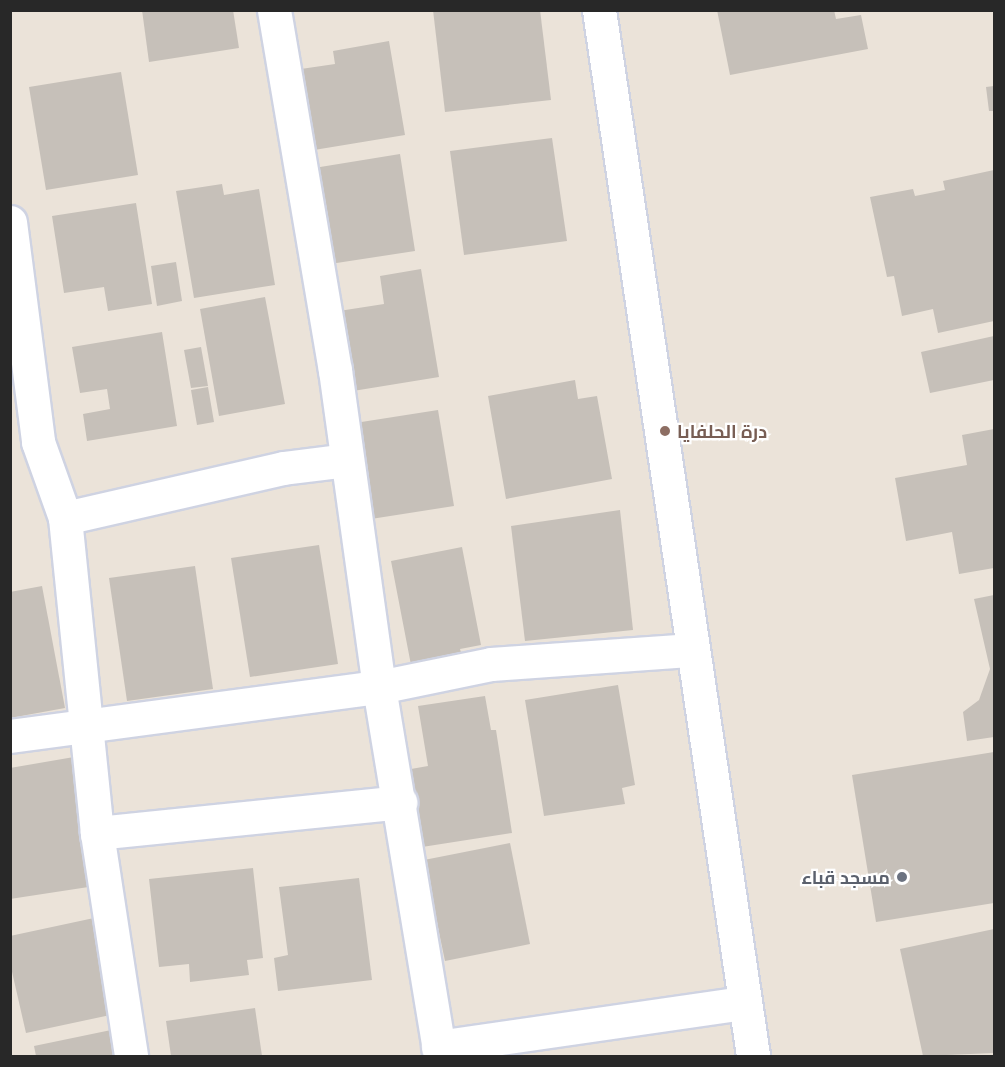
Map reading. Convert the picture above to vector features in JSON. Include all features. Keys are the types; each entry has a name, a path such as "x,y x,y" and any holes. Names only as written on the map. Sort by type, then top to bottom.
{"street":[{"path":"274,10 347,460 379,687 400,802 439,1052 745,1003"},
{"path":"599,10 753,1056"},
{"path":"10,222 38,442 65,518 89,724 97,833 131,1056"},
{"path":"65,518 283,468 347,460"},
{"path":"10,736 379,687 490,664 693,650"},
{"path":"97,833 400,802"}],"building":[{"path":"142,10 233,10 239,48 149,62"},
{"path":"433,10 540,10 551,100 445,112"},
{"path":"717,10 834,10 836,19 861,15 868,49 730,75"},
{"path":"389,41 405,135 308,151 294,70 335,64 333,51"},
{"path":"121,72 138,175 46,190 29,87"},
{"path":"994,86 994,111 989,111 986,87"},
{"path":"552,138 567,241 464,255 450,151"},
{"path":"400,154 415,251 330,264 314,168"},
{"path":"994,170 994,321 938,333 933,309 902,316 894,276 887,277 870,197 913,189 915,196 945,190 943,181"},
{"path":"222,184 224,195 259,189 275,285 194,298 176,191"},
{"path":"136,203 152,304 108,311 104,287 64,293 52,216"},
{"path":"176,262 182,301 157,306 151,266"},
{"path":"421,269 439,377 353,391 339,311 384,304 380,276"},
{"path":"265,297 285,404 219,416 200,309"},
{"path":"162,332 177,426 87,441 83,414 110,409 107,389 80,393 72,347"},
{"path":"994,336 994,380 930,393 921,352"},
{"path":"201,347 208,386 191,388 184,350"},
{"path":"575,380 578,399 597,396 612,479 506,499 488,396"},
{"path":"208,387 214,422 197,425 191,390"},
{"path":"438,410 454,506 371,519 355,423"},
{"path":"994,429 994,568 959,574 952,532 906,541 895,478 967,465 962,435"},
{"path":"620,510 633,630 525,641 511,526"},
{"path":"319,545 338,664 250,677 231,558"},
{"path":"462,547 481,645 460,649 462,656 411,665 391,561"},
{"path":"195,566 213,689 127,701 109,578"},
{"path":"42,586 65,708 10,718 10,592"},
{"path":"994,595 994,737 967,741 963,712 979,700 990,669 974,599"},
{"path":"618,685 635,785 622,788 625,804 544,816 525,700"},
{"path":"485,696 491,730 496,730 512,833 422,847 411,769 428,766 418,706"},
{"path":"994,752 994,903 876,922 852,775"},
{"path":"74,757 95,886 10,899 10,768"},
{"path":"510,843 530,944 445,961 424,860"},
{"path":"253,868 263,958 247,960 249,975 190,982 189,964 159,967 149,879"},
{"path":"359,878 372,980 278,991 274,958 288,955 279,887"},
{"path":"94,918 115,1014 26,1033 10,963 10,936"},
{"path":"994,929 994,1053 923,1056 900,949"},
{"path":"255,1008 262,1056 171,1056 166,1021"},
{"path":"116,1029 122,1056 36,1056 34,1046"}],"place":[{"name":"درة الحلفايا","path":"665,431"},
{"name":"مسجد قباء","path":"902,877"}]}
